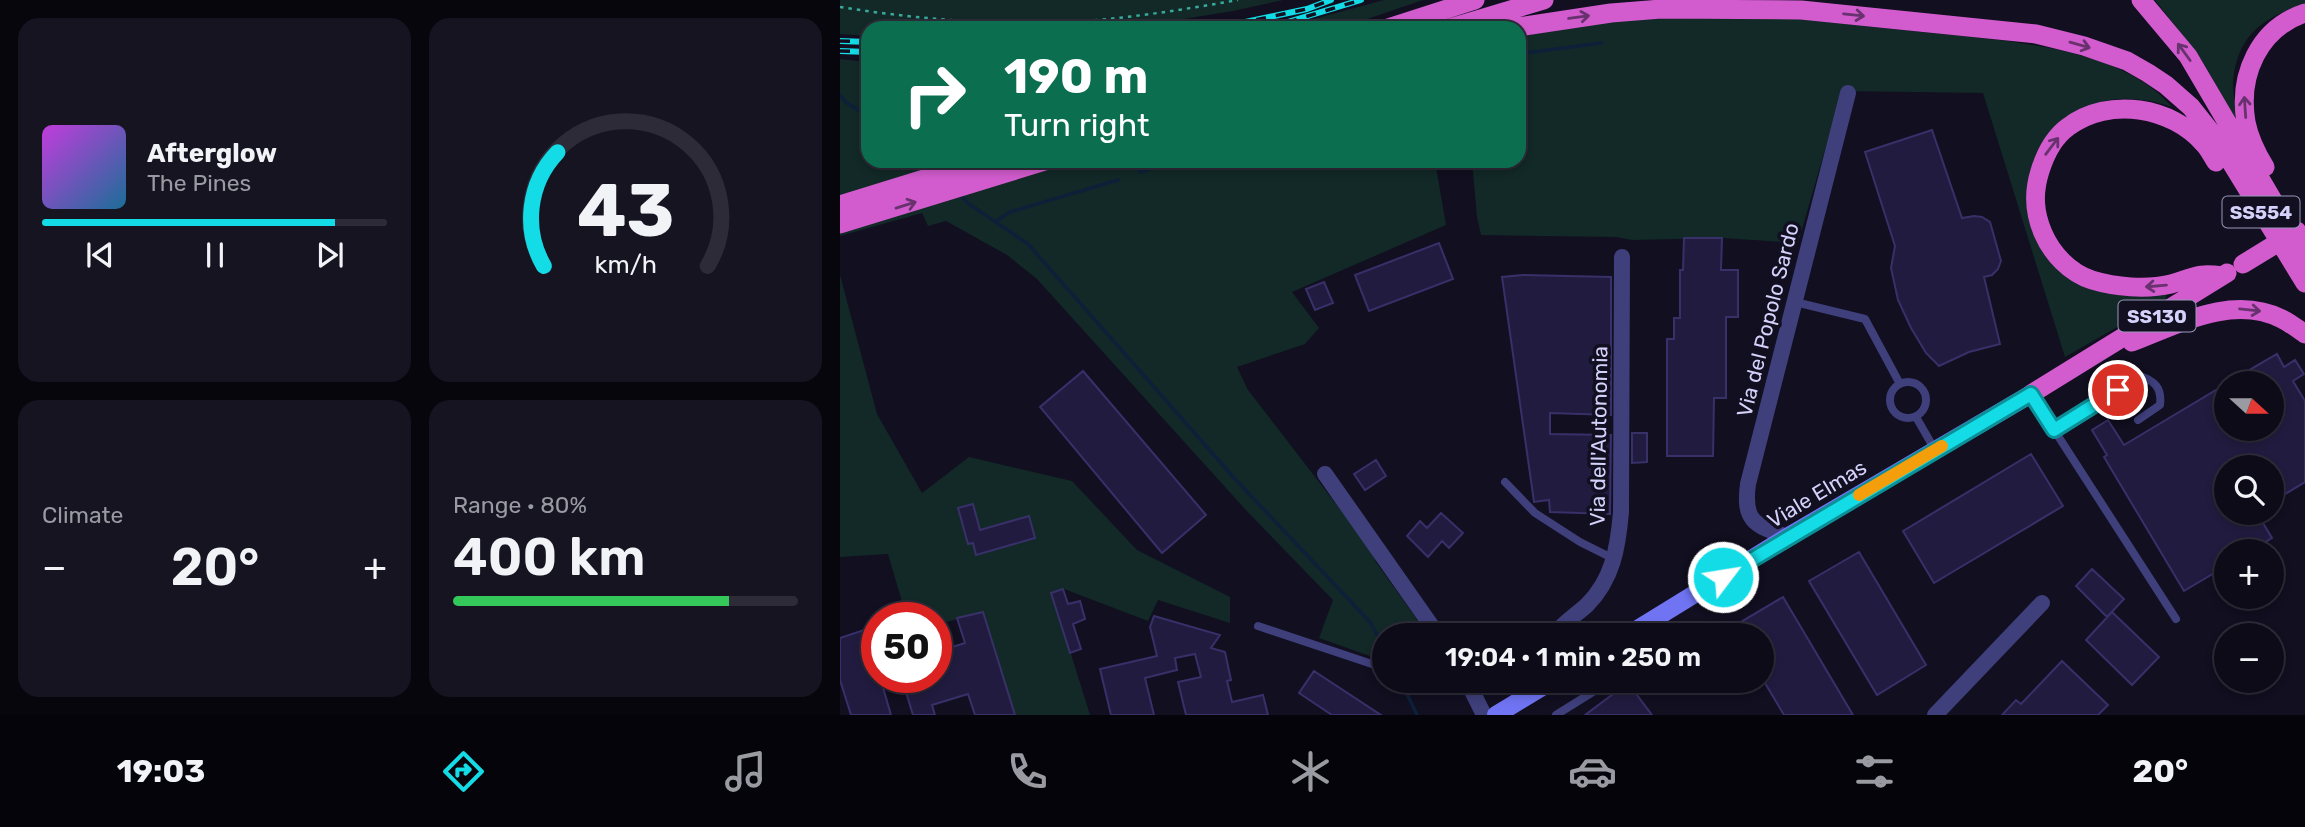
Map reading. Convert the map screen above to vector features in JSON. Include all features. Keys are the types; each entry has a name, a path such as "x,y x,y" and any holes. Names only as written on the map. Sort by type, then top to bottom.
{"highway":[{"path":"1410,21 1475,0"},
{"path":"1474,21 1544,0"},
{"path":"2141,0 2188,56 2225,136"},
{"path":"1526,26 1611,13 1661,9 1801,10 2036,34 2084,46 2127,61 2166,85 2225,136"},
{"path":"2268,195 2270,176 2259,158 2246,124 2244,93 2250,66 2264,38 2289,18 2305,13"},
{"path":"2222,276 2203,273 2169,285 2114,285 2088,279 2063,263 2047,242 2037,218 2034,188 2046,152 2067,127 2094,113 2123,108 2154,112 2183,127 2204,144 2251,216 2269,224"},
{"name":"SS554","path":"2225,136 2268,195 2305,255"},
{"name":"SS554","path":"2225,136 2269,224 2305,283"},
{"path":"840,205 959,168"},
{"path":"840,224 1022,168"},
{"name":"SS130","path":"2031,394 2302,227"},
{"path":"2092,357 2208,313 2236,309 2260,311 2282,319 2305,334"}],"main road":[{"name":"Viale Elmas","path":"1647,623 1787,537 2031,394"},
{"path":"1496,715 1533,693"},
{"path":"1525,715 1530,695"}],"street":[{"name":"Via del Popolo Sardo","path":"1787,537 1765,528 1747,512 1748,484 1848,93"},
{"name":"Via dell'Autonomia","path":"1567,623 1600,590 1618,546 1621,512 1622,257"},
{"path":"1325,474 1429,623"},
{"path":"1935,715 2042,603"},
{"path":"1474,693 1485,715"}],"lane":[{"path":"1795,302 1865,318 1900,384"},
{"path":"2054,430 2140,376 2152,380 2158,387 2161,399 2160,405 2138,421"},
{"path":"1911,382 1925,392 1927,398 1924,409 1916,417 1903,418 1893,411 1891,393 1900,384 1911,382"},
{"path":"2031,394 2176,619"},
{"path":"1916,417 1935,450"},
{"path":"1504,482 1542,518 1614,559"},
{"path":"1258,626 1372,664"},
{"path":"1556,715 1591,693"}],"path":[{"path":"1066,21 1117,18 1238,0"},
{"path":"840,7 908,17 991,21"}],"green space":[{"path":"840,0 1283,0 1171,21 861,21 861,36 840,34"},
{"path":"1384,0 1423,0 1362,21 1306,21"},
{"path":"2155,0 2305,0 2305,3 2277,15 2247,39 2236,64 2233,81 2236,119 2201,59"},
{"path":"1778,17 2017,42 2076,54 2130,75 2161,95 2172,107 2132,99 2111,100 2091,106 2071,127 2032,178 2070,279 2107,293 2128,296 2166,294 2166,299 2065,357 1983,93 1842,91 1798,243 1722,238 1632,240 1616,237 1481,235 1473,168 1526,168 1526,31 1613,19"},
{"path":"840,59 861,61 861,168 1436,168 1446,225 1292,292 1319,328 1305,344 1237,367 1248,390 1370,548 1376,562 1419,623 1372,623 1372,657 1319,638 1333,600 1244,508 1037,279 1007,255 946,221 928,226 922,213 840,236"},
{"path":"840,275 877,414 922,493 969,457 1072,481 1137,550 1230,597 1230,623 1158,600 1148,621 1064,589 1052,593 1090,715 1015,715 983,612 952,621 952,602 902,602 888,554 840,557"}],"building":[{"path":"1932,130 1962,218 1982,217 1990,222 2001,261 1992,275 1984,277 2000,344 1969,352 1939,366 1926,353 1898,300 1891,268 1895,246 1865,152"},
{"path":"1684,238 1722,238 1721,270 1738,270 1738,317 1726,317 1726,398 1714,398 1713,456 1667,456 1667,339 1674,339 1674,318 1680,318 1680,270 1683,270"},
{"path":"1439,243 1453,279 1369,311 1355,275"},
{"path":"1502,277 1611,277 1611,415 1550,413 1550,434 1611,435 1610,514 1550,512 1549,500 1534,502"},
{"path":"1324,282 1333,303 1315,310 1306,289"},
{"path":"2277,354 2284,367 2295,360 2304,374 2293,381 2305,401 2305,482 2284,495 2284,455 2214,455 2214,525 2264,525 2272,538 2214,539 2214,573 2184,591 2104,457 2107,455 2092,430 2108,420 2124,445 2214,391 2214,441 2284,441 2284,371 2248,371"},
{"path":"1083,371 1206,515 1162,553 1040,407"},
{"path":"1632,433 1647,433 1647,462 1632,463"},
{"path":"2031,454 2063,506 1934,583 1903,531"},
{"path":"1376,460 1386,476 1365,490 1354,474"},
{"path":"973,504 980,530 1029,516 1035,538 976,555 973,543 968,544 958,508"},
{"path":"1441,513 1463,533 1449,548 1442,541 1428,557 1407,536 1420,521 1427,528"},
{"path":"1859,552 1926,665 1877,695 1809,581"},
{"path":"2092,569 2124,599 2107,617 2076,586"},
{"path":"1063,589 1068,604 1080,601 1085,619 1073,624 1081,649 1070,653 1051,593"},
{"path":"1783,597 1853,715 1784,715 1771,693 1774,693 1774,623 1739,623"},
{"path":"983,612 1015,715 975,715 968,694 932,705 935,715 913,715 906,693 952,693 952,647 965,643 957,618"},
{"path":"2112,612 2159,657 2132,685 2086,640"},
{"path":"1154,616 1220,635 1211,648 1225,652 1232,702 1263,695 1268,715 1186,715 1178,682 1201,677 1195,654 1175,658 1177,670 1145,678 1154,715 1111,715 1100,669 1157,656 1150,627"},
{"path":"861,631 861,693 885,693 891,715 851,715 840,680 840,638"},
{"path":"2062,661 2108,705 2098,715 2002,715 2016,700 2021,704"},
{"path":"1314,671 1381,715 1332,715 1299,693"},
{"path":"1615,693 1636,693 1652,715 1585,715"}],"waterway":[{"path":"1526,53 1601,43"},
{"path":"840,95 861,112"},
{"path":"1140,172 1153,168"},
{"path":"995,222 1010,212 1118,180"},
{"path":"959,194 969,204 1028,244 1236,480 1372,626"},
{"path":"1407,693 1417,715"}],"railway":[{"path":"1250,21 1307,9 1331,0"},
{"path":"1291,21 1361,0"},
{"path":"840,41 861,42"},
{"path":"840,51 861,52"}],"slow traffic":[{"path":"1859,495 1942,446"}],"route":[{"path":"1723,577 2031,394 2054,430 2118,390"}]}
